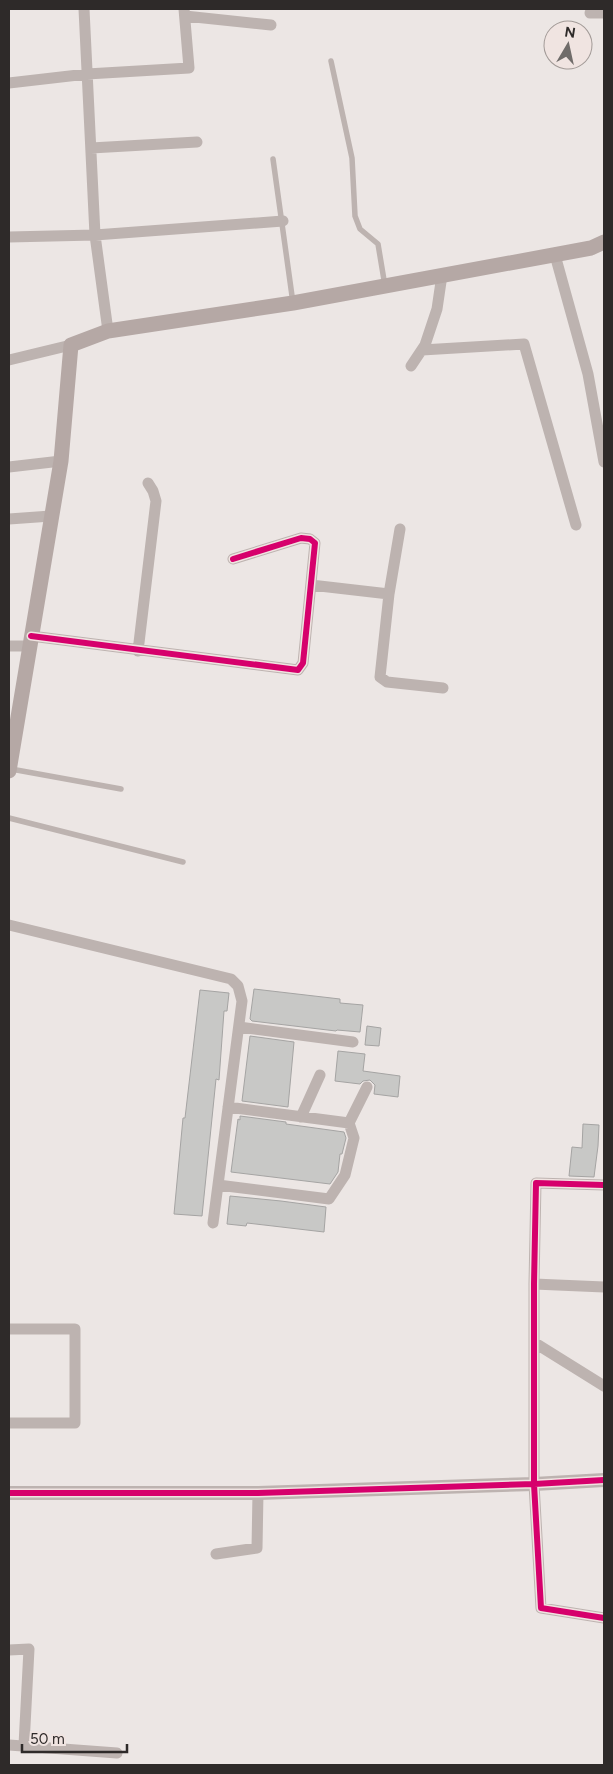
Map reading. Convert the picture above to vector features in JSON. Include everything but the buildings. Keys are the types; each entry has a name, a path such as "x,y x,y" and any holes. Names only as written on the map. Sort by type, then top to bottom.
{"main road":[{"path":"9,770 60,461 71,345 108,331 293,303 592,248 604,242"}],"street":[{"path":"84,9 95,235 108,331"},
{"path":"9,84 87,74 189,68 185,13 271,25"},
{"path":"590,13 604,13"},
{"path":"91,148 197,142"},
{"path":"9,237 95,235 283,221"},
{"path":"555,255 588,374 604,462"},
{"path":"411,366 425,345 437,309 442,276"},
{"path":"422,350 524,344 576,525"},
{"path":"9,360 71,345"},
{"path":"9,467 60,461"},
{"path":"138,651 156,501 148,483"},
{"path":"9,519 51,516"},
{"path":"400,529 389,594 380,677 387,682 443,688"},
{"path":"9,646 30,641 138,651 298,670 303,664 315,543 310,539 301,538 232,559"},
{"path":"311,585 389,594"},
{"path":"9,925 231,980 238,986 242,1001 213,1223"},
{"path":"239,1027 353,1042"},
{"path":"301,1117 320,1074"},
{"path":"218,1185 329,1199 345,1175 354,1138 349,1123 367,1087"},
{"path":"228,1107 349,1123"},
{"path":"604,1184 536,1183 534,1284 534,1484 541,1608 604,1618"},
{"path":"534,1284 604,1287"},
{"path":"9,1329 75,1329 75,1423 9,1423"},
{"path":"534,1343 604,1386"},
{"path":"9,1493 258,1493 604,1480"},
{"path":"216,1554 257,1548 258,1493"},
{"path":"9,1650 29,1649 24,1745"},
{"path":"9,1745 117,1753"}],"lane":[{"path":"331,61 352,158 355,216 360,229 378,244 385,286"},
{"path":"273,159 293,303"},
{"path":"9,770 121,789"},
{"path":"9,818 183,862"}],"cycle path":[{"path":"31,636 298,670 303,663 315,543 310,539 301,538 233,559"},
{"path":"604,1185 536,1183 534,1284 534,1484 541,1608 604,1618"},
{"path":"9,1493 258,1493 604,1480"}]}
